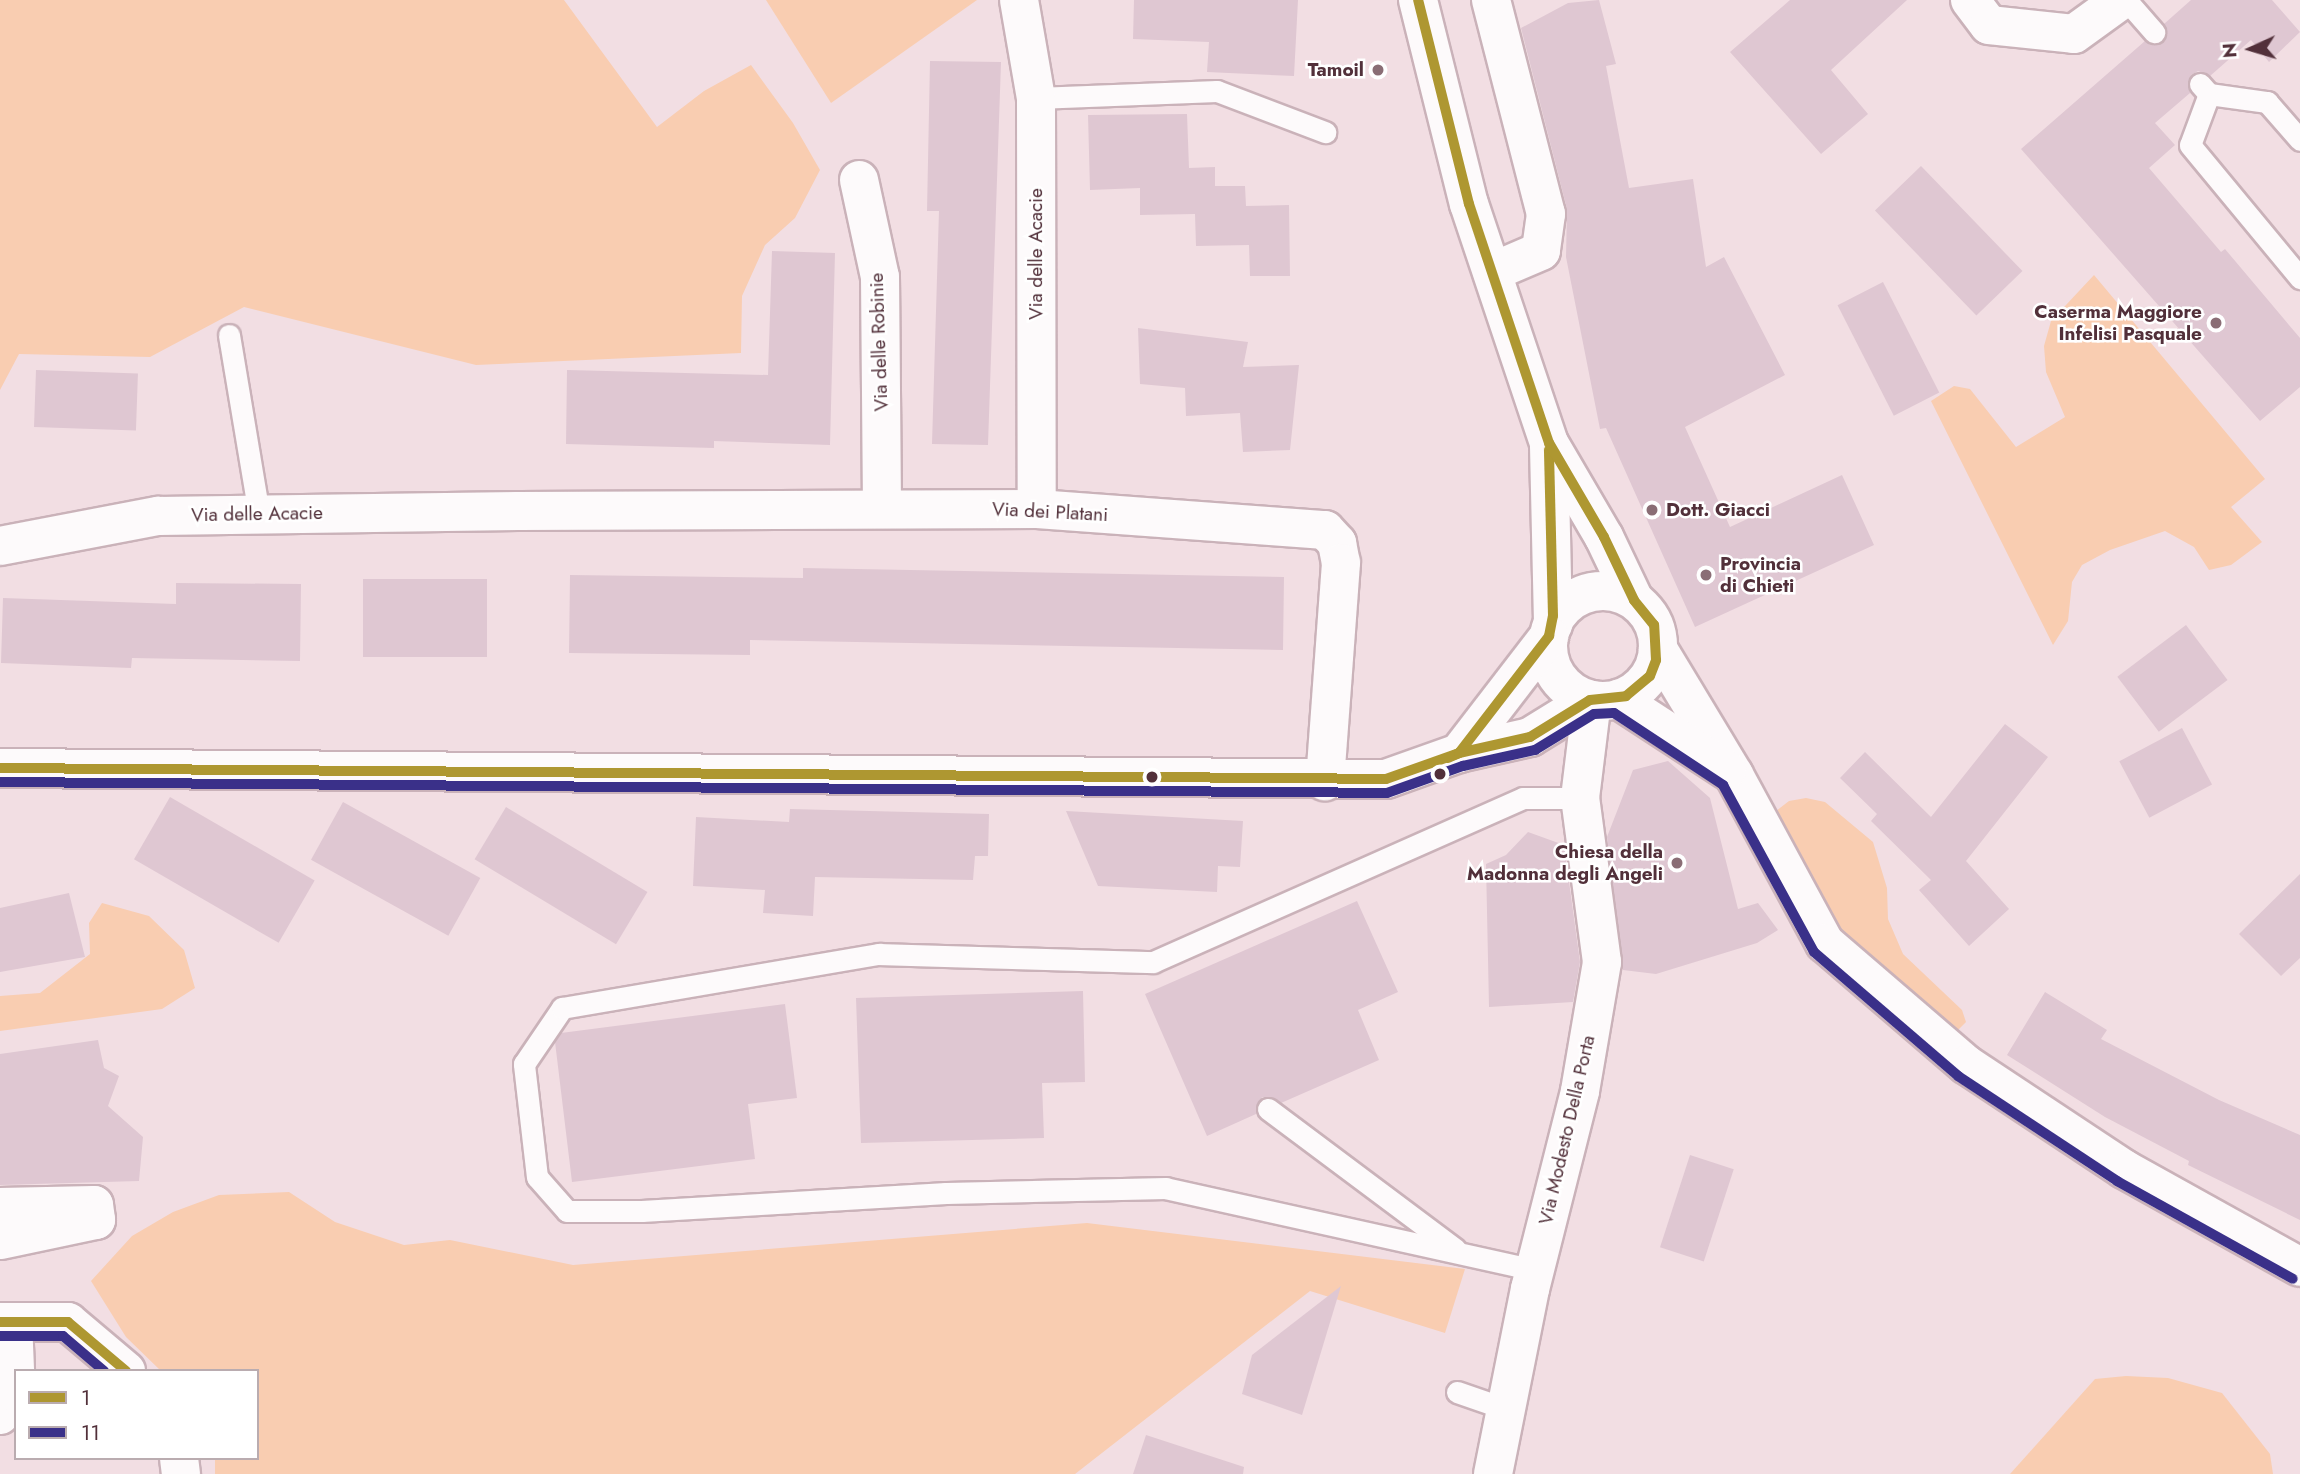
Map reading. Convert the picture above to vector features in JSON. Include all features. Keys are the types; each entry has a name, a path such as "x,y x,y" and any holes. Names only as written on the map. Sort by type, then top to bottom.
{"main road":[{"name":"Via delle Acacie","path":"1019,0 1036,98 1037,509"},
{"path":"1418,0 1469,204 1549,443 1604,537 1634,600 1654,625 1658,649 1734,775 1825,943 1967,1065 2124,1169 2300,1267"},
{"path":"1491,0 1546,214 1541,251 1492,272"},
{"path":"1970,0 1989,25 2074,34 2124,0"},
{"name":"Via delle Robinie","path":"859,180 880,277 882,506"},
{"path":"1549,443 1549,652 1559,679 1734,775"},
{"name":"Via dei Platani","path":"518,511 882,506 1037,509 1325,530 1336,543 1341,563 1325,781"},
{"name":"Via delle Acacie","path":"0,546 158,516 518,511"},
{"path":"1459,753 1551,631 1561,610 1584,594 1605,591 1634,600"},
{"path":"0,768 1325,781 1386,779 1459,753 1530,737 1650,676 1658,649"},
{"name":"Via Modesto Della Porta","path":"1493,1474 1535,1270 1580,1091 1602,962 1580,799 1600,700"},
{"path":"0,1207 94,1206 96,1220 0,1240"},
{"path":"14,1379 6,1322 68,1322 124,1369"},
{"path":"0,1415 14,1396"}],"lane":[{"path":"2124,0 2154,32"},
{"path":"2300,140 2267,102 2204,89 2190,145 2300,278"},
{"path":"1036,98 1217,91 1325,132"},
{"path":"229,335 259,514"},
{"path":"1535,1270 1166,1188 946,1193 642,1211 567,1211 537,1177 524,1064 562,1008 879,954 1153,962 1523,798 1580,799"},
{"path":"1268,1109 1463,1255"},
{"path":"1458,1392 1506,1409"}],"shaded area":[{"path":"0,0 564,0 657,127 704,91 751,65 793,123 820,170 795,218 765,245 742,296 741,353 476,365 244,307 150,357 19,354 0,390"},
{"path":"766,0 977,0 831,103"},
{"path":"2094,275 2265,479 2231,507 2262,542 2231,565 2209,570 2194,547 2165,531 2110,550 2082,565 2072,582 2068,621 2053,645 1931,401 1954,386 1970,389 2016,447 2065,417 2046,372 2044,346 2051,321"},
{"path":"1806,798 1825,802 1873,842 1887,888 1888,919 1903,954 1962,1010 1966,1022 1956,1032 1843,945 1767,818 1789,801"},
{"path":"102,903 149,916 184,950 195,988 162,1009 0,1031 0,996 40,993 90,954 89,923"},
{"path":"289,1192 335,1222 404,1245 450,1240 573,1265 1087,1223 1465,1269 1445,1333 1310,1291 1075,1474 215,1474 215,1460 259,1460 259,1369 159,1369 126,1337 91,1281 132,1236 173,1212 219,1195"},
{"path":"2126,1376 2168,1378 2222,1393 2270,1454 2273,1474 2010,1474 2095,1379"}],"building":[{"path":"1134,0 1298,0 1294,76 1207,72 1209,42 1133,39"},
{"path":"1599,0 1616,64 1606,66 1629,188 1693,179 1706,267 1724,257 1785,375 1685,427 1730,527 1842,475 1874,545 1695,627 1606,428 1600,429 1566,257 1567,209 1521,28 1568,3"},
{"path":"1790,0 1907,0 1831,70 1868,114 1821,154 1730,52"},
{"path":"2191,0 2272,0 2300,32 2269,62 2251,40 2210,76 2198,71 2191,75 2190,93 2155,123 2175,145 2149,168 2221,252 2225,249 2300,338 2300,387 2260,421 2021,149 2145,41 2162,42 2167,36 2164,24"},
{"path":"930,61 1001,62 988,445 932,444 939,211 927,211"},
{"path":"1187,114 1189,168 1215,167 1215,186 1245,186 1246,206 1289,205 1290,276 1250,276 1249,245 1196,246 1195,214 1140,215 1140,188 1090,190 1088,115"},
{"path":"1921,166 2022,271 1976,315 1875,210"},
{"path":"772,251 835,253 830,445 714,441 714,448 566,444 567,370 768,375"},
{"path":"1883,282 1939,392 1894,416 1838,305"},
{"path":"1138,328 1248,342 1243,367 1299,365 1290,450 1243,452 1240,413 1186,416 1185,388 1140,384"},
{"path":"36,370 138,374 136,431 34,427"},
{"path":"803,568 1284,577 1283,650 750,640 750,655 569,653 570,575 803,578"},
{"path":"363,579 487,579 487,657 363,657"},
{"path":"176,583 301,584 300,661 132,658 131,668 1,663 3,598 176,604"},
{"path":"2186,625 2228,680 2159,732 2117,677"},
{"path":"2005,724 2048,757 1966,861 2009,909 1969,946 1919,890 1931,880 1871,821 1877,814 1840,778 1865,752 1931,817"},
{"path":"2182,728 2212,785 2149,818 2119,761"},
{"name":"Chiesa della Madonna degli Angeli","path":"1668,761 1710,798 1738,909 1758,903 1778,930 1757,943 1656,974 1623,970 1607,837 1633,770"},
{"path":"170,797 315,880 279,943 134,859"},
{"path":"343,802 480,878 448,936 311,860"},
{"path":"506,807 647,892 616,944 475,859"},
{"path":"790,809 989,814 988,856 975,856 973,880 815,877 813,916 763,913 765,890 693,886 696,817 789,822"},
{"path":"1066,811 1243,821 1240,867 1218,866 1217,892 1098,886"},
{"path":"1528,832 1564,845 1580,962 1573,1002 1489,1007 1486,864 1506,855"},
{"path":"2300,874 2300,958 2281,976 2239,934"},
{"path":"69,893 85,957 0,972 0,908"},
{"path":"1357,901 1398,992 1358,1010 1379,1060 1281,1103 1262,1097 1256,1114 1207,1136 1145,994"},
{"path":"1083,991 1085,1082 1042,1083 1044,1138 861,1143 856,998"},
{"path":"2045,992 2107,1030 2101,1039 2219,1100 2300,1135 2300,1220 2188,1165 2189,1161 2105,1117 2007,1055"},
{"path":"785,1004 797,1098 748,1104 755,1159 572,1182 555,1042 561,1033"},
{"path":"98,1040 104,1068 119,1076 108,1106 143,1137 139,1181 0,1185 0,1054"},
{"path":"1690,1155 1734,1169 1704,1261 1660,1247"},
{"path":"1341,1286 1302,1415 1242,1394 1252,1355"},
{"path":"1146,1435 1244,1467 1243,1474 1133,1474"}],"transit line":[{"name":"1","path":"0,768 1386,779 1459,753 1530,737 1590,700 1626,696 1650,676 1656,660 1654,625 1634,600 1604,537 1549,443 1469,204 1418,0"},
{"name":"1","path":"1448,758 1459,753 1549,636 1553,616 1549,450"},
{"name":"11","path":"0,782 1387,793 1463,766 1535,750 1594,714 1614,713 1723,785 1814,952 1958,1076 2117,1181 2293,1279"},
{"name":"1","path":"0,1322 68,1322 124,1369"},
{"name":"11","path":"0,1336 63,1336 102,1369"}],"place":[{"name":"Tamoil","path":"1378,70"},
{"name":"Caserma Maggiore Infelisi Pasquale","path":"2216,323"},
{"name":"Dott. Giacci","path":"1652,510"},
{"name":"Provincia di Chieti","path":"1706,575"},
{"name":"Chiesa della Madonna degli Angeli","path":"1677,863"}]}
